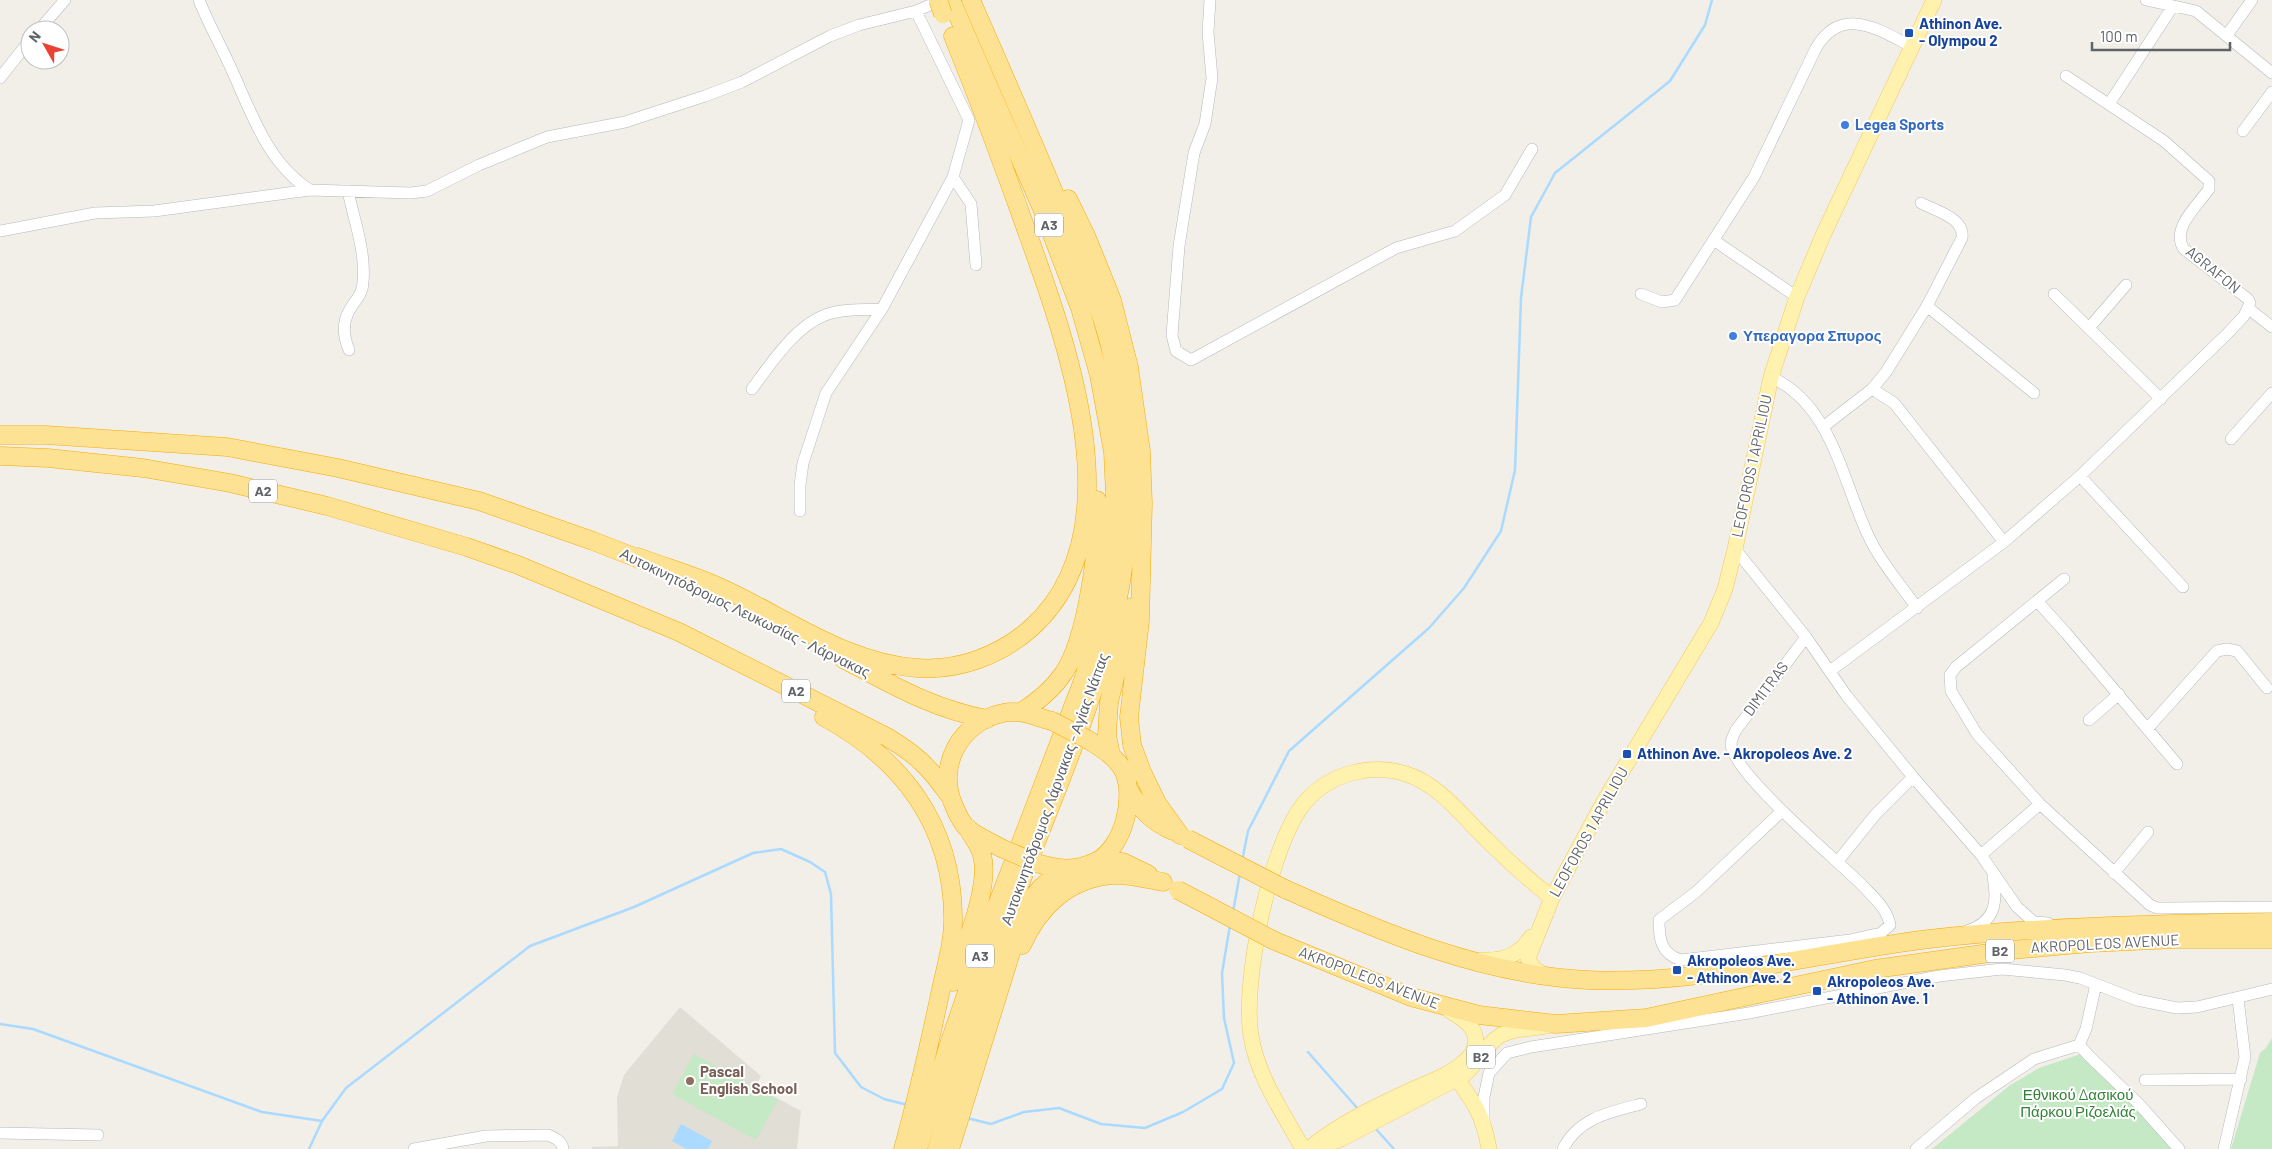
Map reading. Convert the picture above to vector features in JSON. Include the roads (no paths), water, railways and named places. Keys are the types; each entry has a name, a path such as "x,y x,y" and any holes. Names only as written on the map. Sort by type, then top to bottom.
{"highway":[{"name":"Αυτοκινητόδρομος Λάρνακας - Αγίας Νάπας","path":"937,1149 964,1054 1012,907 1097,682 1117,606 1125,552 1126,450 1116,372 1098,304 972,1"},
{"name":"Αυτοκινητόδρομος Λάρνακας - Αγίας Νάπας","path":"918,1149 948,1047 997,905 1084,678 1103,604 1115,495 1113,452 1099,375 1080,308 1044,211 963,32 946,5"},
{"path":"638,557 717,586 852,654 889,665 919,668 942,668 966,664 992,654 1019,639 1039,621 1061,595 1073,571 1082,542 1086,509 1086,456 1075,381 1056,314 946,5"},
{"path":"963,32 1066,310 1085,381 1094,451 1098,510 1094,560 1082,627 1074,654 1064,674 1050,690 1021,712"},
{"path":"1021,115 1053,168 1083,229 1114,310 1129,367 1141,451 1143,503 1140,621 1130,717 1132,745 1142,772 1157,803 1184,837"},
{"name":"Αυτοκινητόδρομος Λευκωσίας - Λάρνακας","path":"0,435 55,435 227,447 338,468 479,501 638,557 914,697 940,708 987,719"},
{"name":"A2","path":"0,456 48,458 143,468 230,483 327,506 518,564 679,632 887,737 913,753 930,769 949,795"},
{"path":"1111,755 1107,735 1108,702 1124,644 1141,558"},
{"path":"626,609 682,642 830,720 862,741 885,758 906,780 929,816 940,840 948,866 953,916 949,951 922,1078"},
{"path":"903,1149 922,1078 982,890 985,870 982,854 968,828 956,812 949,795 949,764 958,742 974,725 1003,713 1021,712 1052,721 1111,755 1122,768 1129,790 1127,815 1122,828 1107,852 1097,862 1054,877 1040,887 1030,901 1021,920 951,1146"},
{"name":"B2","path":"1129,790 1139,807 1150,818 1184,837"},
{"path":"968,828 1001,848 1036,863 1062,870 1076,868"},
{"name":"AKROPOLEOS AVENUE","path":"1184,837 1285,890 1395,937 1469,960 1545,975 1588,980 1652,980 1715,974 1928,939 2068,927 2272,922"},
{"name":"B2","path":"1097,862 1123,862 1163,882"},
{"path":"993,1008 1031,925 1050,902 1070,887 1093,878 1113,875 1163,882"},
{"name":"AKROPOLEOS AVENUE","path":"1163,882 1275,941 1394,990 1440,1006 1489,1017 1556,1024 1646,1018 1876,969 2012,950 2090,943 2156,940 2272,939"}],"main road":[{"name":"LEOFOROS 1 APRILIOU","path":"1545,975 1534,969 1528,958 1543,917 1603,803 1711,623 1725,589 1771,377 1797,297 1824,233 1934,0"},
{"path":"1303,1149 1264,1078 1251,1039 1248,1015 1256,941 1273,873 1283,838 1306,801 1320,788 1354,772 1380,768 1407,774 1428,784 1511,864 1552,898"},
{"name":"LEOFOROS 1 APRILIOU","path":"1469,960 1496,960 1511,956 1523,948 1543,917"},
{"name":"B2","path":"1440,1006 1466,1020 1475,1036 1474,1048 1471,1054 1454,1075"},
{"name":"B2","path":"1308,1149 1326,1134 1368,1119 1454,1075 1472,1069 1498,1037 1512,1031 1556,1024"},
{"path":"1454,1075 1475,1102 1484,1124 1489,1149"},
{"name":"B2","path":"1314,1149 1337,1144 1368,1119"}],"street":[{"path":"48,20 65,0"},
{"path":"199,0 212,33 230,65 250,116 273,155 295,180 310,190"},
{"path":"1210,0 1208,32 1212,78 1205,124 1194,153 1179,246 1172,335 1176,351 1191,360 1396,248 1455,231 1505,195 1532,149"},
{"path":"2227,35 2252,0"},
{"path":"2153,1 2196,11 2272,74"},
{"path":"0,231 95,214 154,211 310,190 410,193 427,191 479,165 548,137 625,122 742,82 830,36 860,25 946,5"},
{"path":"2066,76 2109,104 2173,6"},
{"path":"800,511 800,485 803,463 826,393 882,309 953,178 969,120 916,11"},
{"path":"1641,294 1662,302 1674,300 1715,241 1754,177 1822,38 1840,25 1860,23 1912,47"},
{"path":"0,78 20,53"},
{"path":"2243,131 2272,92"},
{"name":"AGRAFON","path":"2109,104 2164,141 2211,184 2182,228 2179,235 2180,242 2184,248 2248,299 2250,302 2249,308"},
{"path":"953,178 970,204 976,266"},
{"path":"348,191 362,258 364,284 358,299 348,313 344,336 348,350"},
{"path":"1824,427 1872,389 1886,372 1927,306 1962,238 1963,230 1960,223 1921,203"},
{"path":"1715,241 1797,297"},
{"path":"2089,328 2126,285"},
{"path":"2054,294 2161,399"},
{"path":"1927,306 2034,393"},
{"path":"1830,671 2004,542 2080,476 2161,399 2227,334 2249,308 2272,327"},
{"path":"752,389 781,350 811,322 834,312 882,309"},
{"path":"1771,377 1791,387 1801,396 1824,427 1869,537 1917,608"},
{"path":"1872,389 1894,403 2004,542"},
{"path":"2231,439 2272,393"},
{"path":"2080,476 2183,587"},
{"path":"1735,549 1806,637 1846,695 1913,777 1981,855 2017,907 2034,922 2087,922 2117,926"},
{"path":"2064,579 1956,667 1949,681 1951,692 1977,734 2040,804 2140,898 2157,908 2272,907"},
{"path":"2038,602 2119,694 2177,764"},
{"name":"DIMITRAS","path":"1782,811 1748,775 1735,757 1731,743 1736,730 1806,637"},
{"path":"2148,728 2217,651 2227,649 2237,651 2267,688"},
{"path":"2089,720 2119,694"},
{"path":"1838,861 1875,815 1913,777"},
{"path":"1981,855 2040,804"},
{"path":"1782,811 1838,861 1881,904 1890,925 1885,931 1850,940 1681,960 1669,955 1660,944 1659,920 1696,892 1782,811"},
{"path":"2114,873 2148,832"},
{"path":"1928,939 1968,931 1978,927 1985,921 1990,914 1996,894 1992,873"},
{"path":"1484,1124 1484,1097 1489,1073 1507,1053 1531,1047 1749,1013 1939,976 2002,969 2065,975 2096,984 2137,1000 2177,1008 2196,1007 2238,999 2272,989"},
{"path":"2079,1045 2086,1028 2096,984"},
{"path":"2224,1149 2245,1058 2238,999"},
{"path":"1916,1149 1976,1098 2034,1059 2079,1045"},
{"path":"2079,1045 2138,1103 2179,1149"},
{"path":"2145,1080 2241,1080"},
{"path":"1562,1149 1572,1134 1590,1120 1601,1114 1641,1104"},
{"path":"0,1133 98,1135"},
{"path":"414,1149 486,1136 548,1135 557,1139 563,1149"}],"water":[{"path":"681,1124 712,1141 708,1149 686,1149 672,1141"}],"waterway":[{"path":"1242,861 1248,831 1289,751 1429,628 1464,588 1501,531 1515,470 1521,298 1531,217 1555,173 1670,81 1705,25 1712,0"},
{"path":"0,1024 33,1029 262,1112 322,1121 346,1088 530,946 634,907 753,853 781,849 810,862 825,872 831,894 835,1053 861,1087 884,1099 908,1105"},
{"path":"1233,912 1240,873"},
{"path":"967,1118 991,1124 1024,1112 1059,1108 1101,1124 1145,1128 1183,1112 1222,1089 1234,1063 1224,1018 1222,973 1230,925"},
{"path":"1308,1052 1358,1109"},
{"path":"309,1149 322,1121"},
{"path":"1375,1128 1394,1149"}],"place":[{"name":"Athinon Ave. - Olympou 2","path":"1909,33"},
{"name":"Legea Sports","path":"1845,125"},
{"name":"Υπεραγορα Σπυρος","path":"1733,336"},
{"name":"Athinon Ave. - Akropoleos Ave. 2","path":"1627,754"},
{"name":"Akropoleos Ave. - Athinon Ave. 2","path":"1677,970"},
{"name":"Akropoleos Ave. - Athinon Ave. 1","path":"1817,991"},
{"name":"Pascal English School","path":"690,1081"}],"park label":[{"name":"Εθνικού Δασικού Πάρκου Ριζοελιάς","path":"2078,1104"}]}
